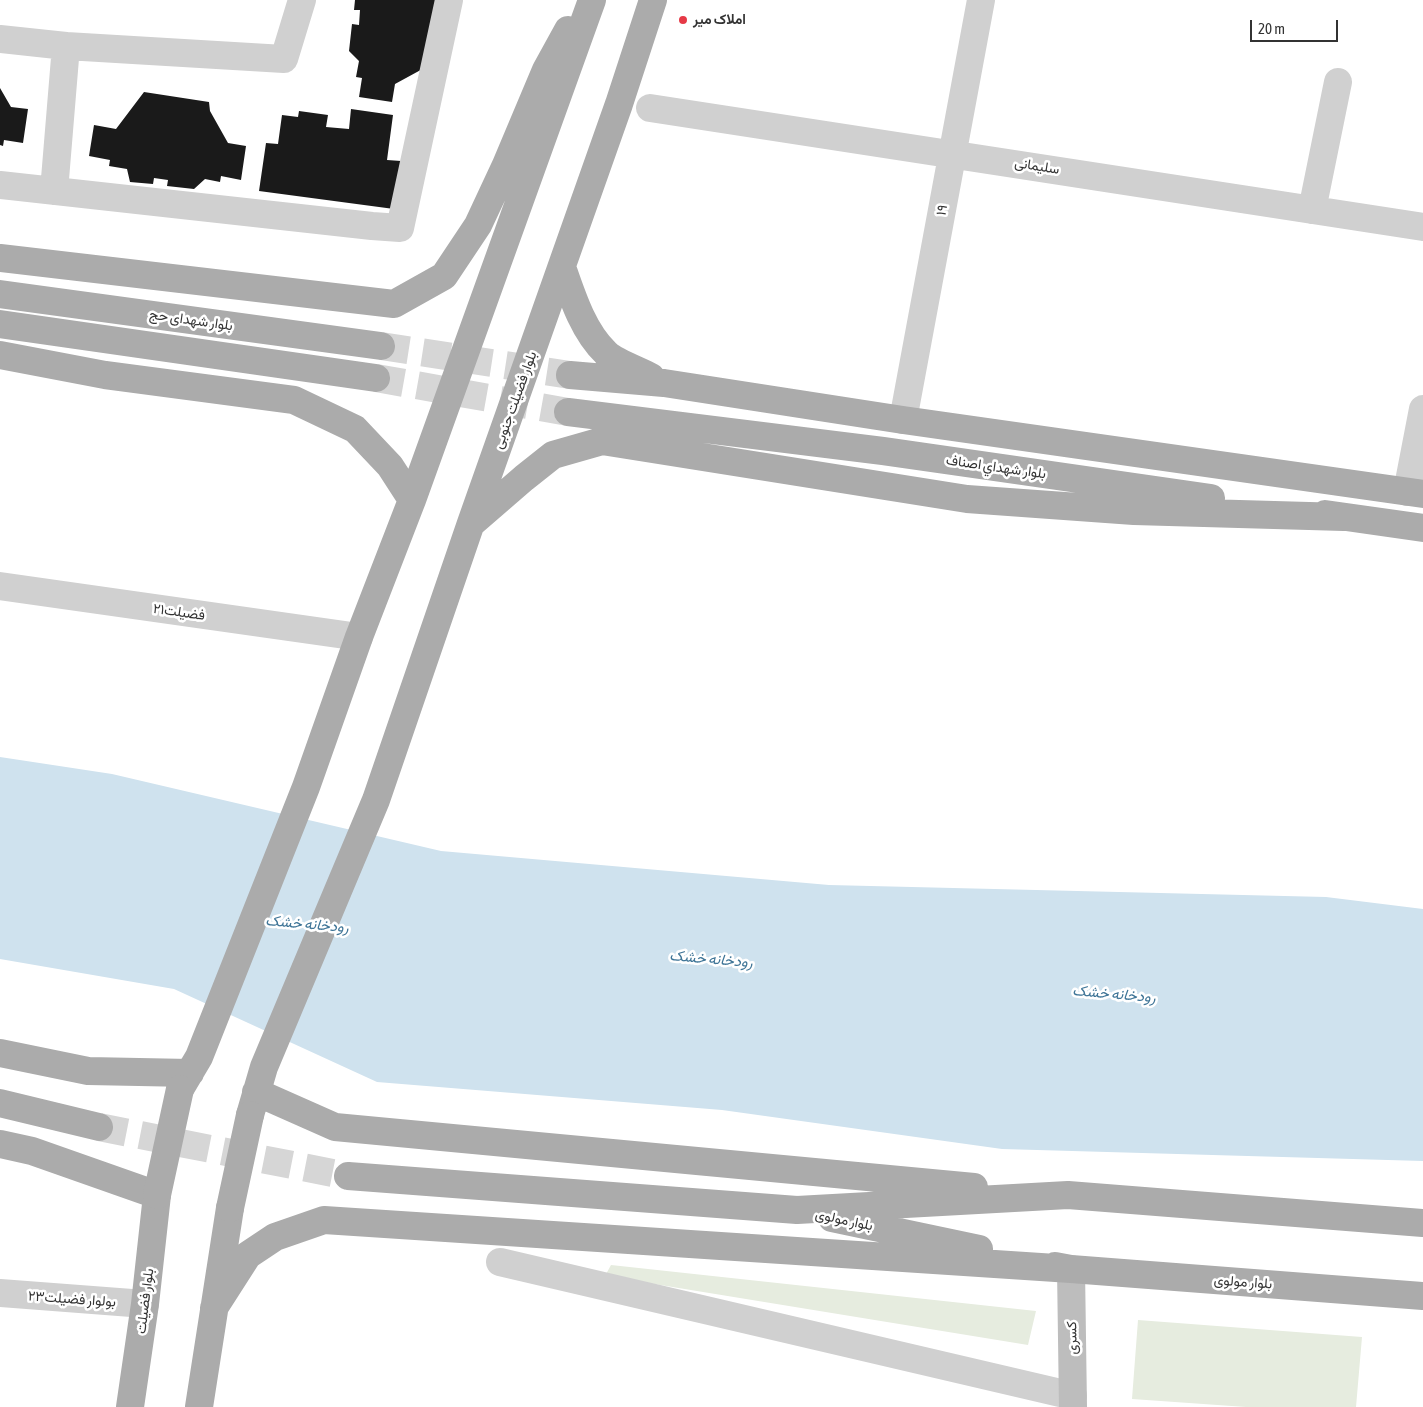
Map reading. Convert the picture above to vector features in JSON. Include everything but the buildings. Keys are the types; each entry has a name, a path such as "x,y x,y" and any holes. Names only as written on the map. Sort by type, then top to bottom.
{"main road":[{"path":"0,258 394,304 444,276 478,225 506,166 546,70 585,0"},
{"path":"359,637 412,500 592,0"},
{"name":"بلوار فضیلت جنوبی","path":"214,1308 230,1208 257,1091 376,800 653,0"},
{"path":"562,267 576,307 591,334 607,354 664,383"},
{"name":"بلوار شهدای حج","path":"0,294 381,346"},
{"path":"0,324 376,378"},
{"path":"0,355 105,375 294,400 355,429 390,466 412,500"},
{"path":"570,375 664,383 903,420 1415,493"},
{"name":"بلوار شهداي اصناف","path":"568,412 883,451 1423,528"},
{"path":"471,524 553,455 602,441 967,499 1134,511 1344,517"},
{"name":"بلوار فضیلت","path":"130,1407 145,1304 157,1195 190,1073 306,787 359,637"},
{"path":"0,1053 88,1071 190,1073"},
{"path":"257,1091 335,1127 1068,1195"},
{"path":"0,1104 99,1127"},
{"path":"0,1144 32,1151 157,1195"},
{"path":"348,1176 797,1210"},
{"name":"بلوار مولوی","path":"797,1210 1068,1195 1423,1223"},
{"name":"بلوار مولوی","path":"797,1210 1071,1269 1423,1296"},
{"path":"199,1407 214,1308 248,1255 275,1237 324,1220 1071,1269"}],"street":[{"path":"0,39 66,46 284,59 302,0"},
{"path":"0,185 400,228 449,0"},
{"name":"۱۹","path":"903,420 981,0"},
{"path":"54,191 66,46"},
{"path":"1312,210 1338,82"},
{"name":"سلیمانی","path":"650,108 953,153 1423,227"},
{"path":"1415,493 1423,409"},
{"name":"فضیلت۲۱","path":"0,586 359,637"},
{"path":"500,1262 1073,1402"},
{"name":"کسری","path":"1071,1269 1073,1402"},
{"name":"بولوار فضیلت۲۳","path":"0,1293 145,1304"}],"shaded area":[{"path":"611,1265 1036,1311 1028,1345 605,1276"},
{"path":"1138,1320 1362,1337 1356,1407 1246,1407 1132,1399"}],"water":[{"name":"رودخانه خشک","path":"0,757 112,774 441,851 829,885 1326,897 1423,909 1423,1161 1002,1149 722,1110 377,1082 174,989 0,959"}],"tunnel":[{"path":"381,346 570,375"},
{"path":"376,378 568,412"},
{"path":"99,1127 348,1176"}],"place":[{"name":"املاک میر","path":"683,20"}]}
